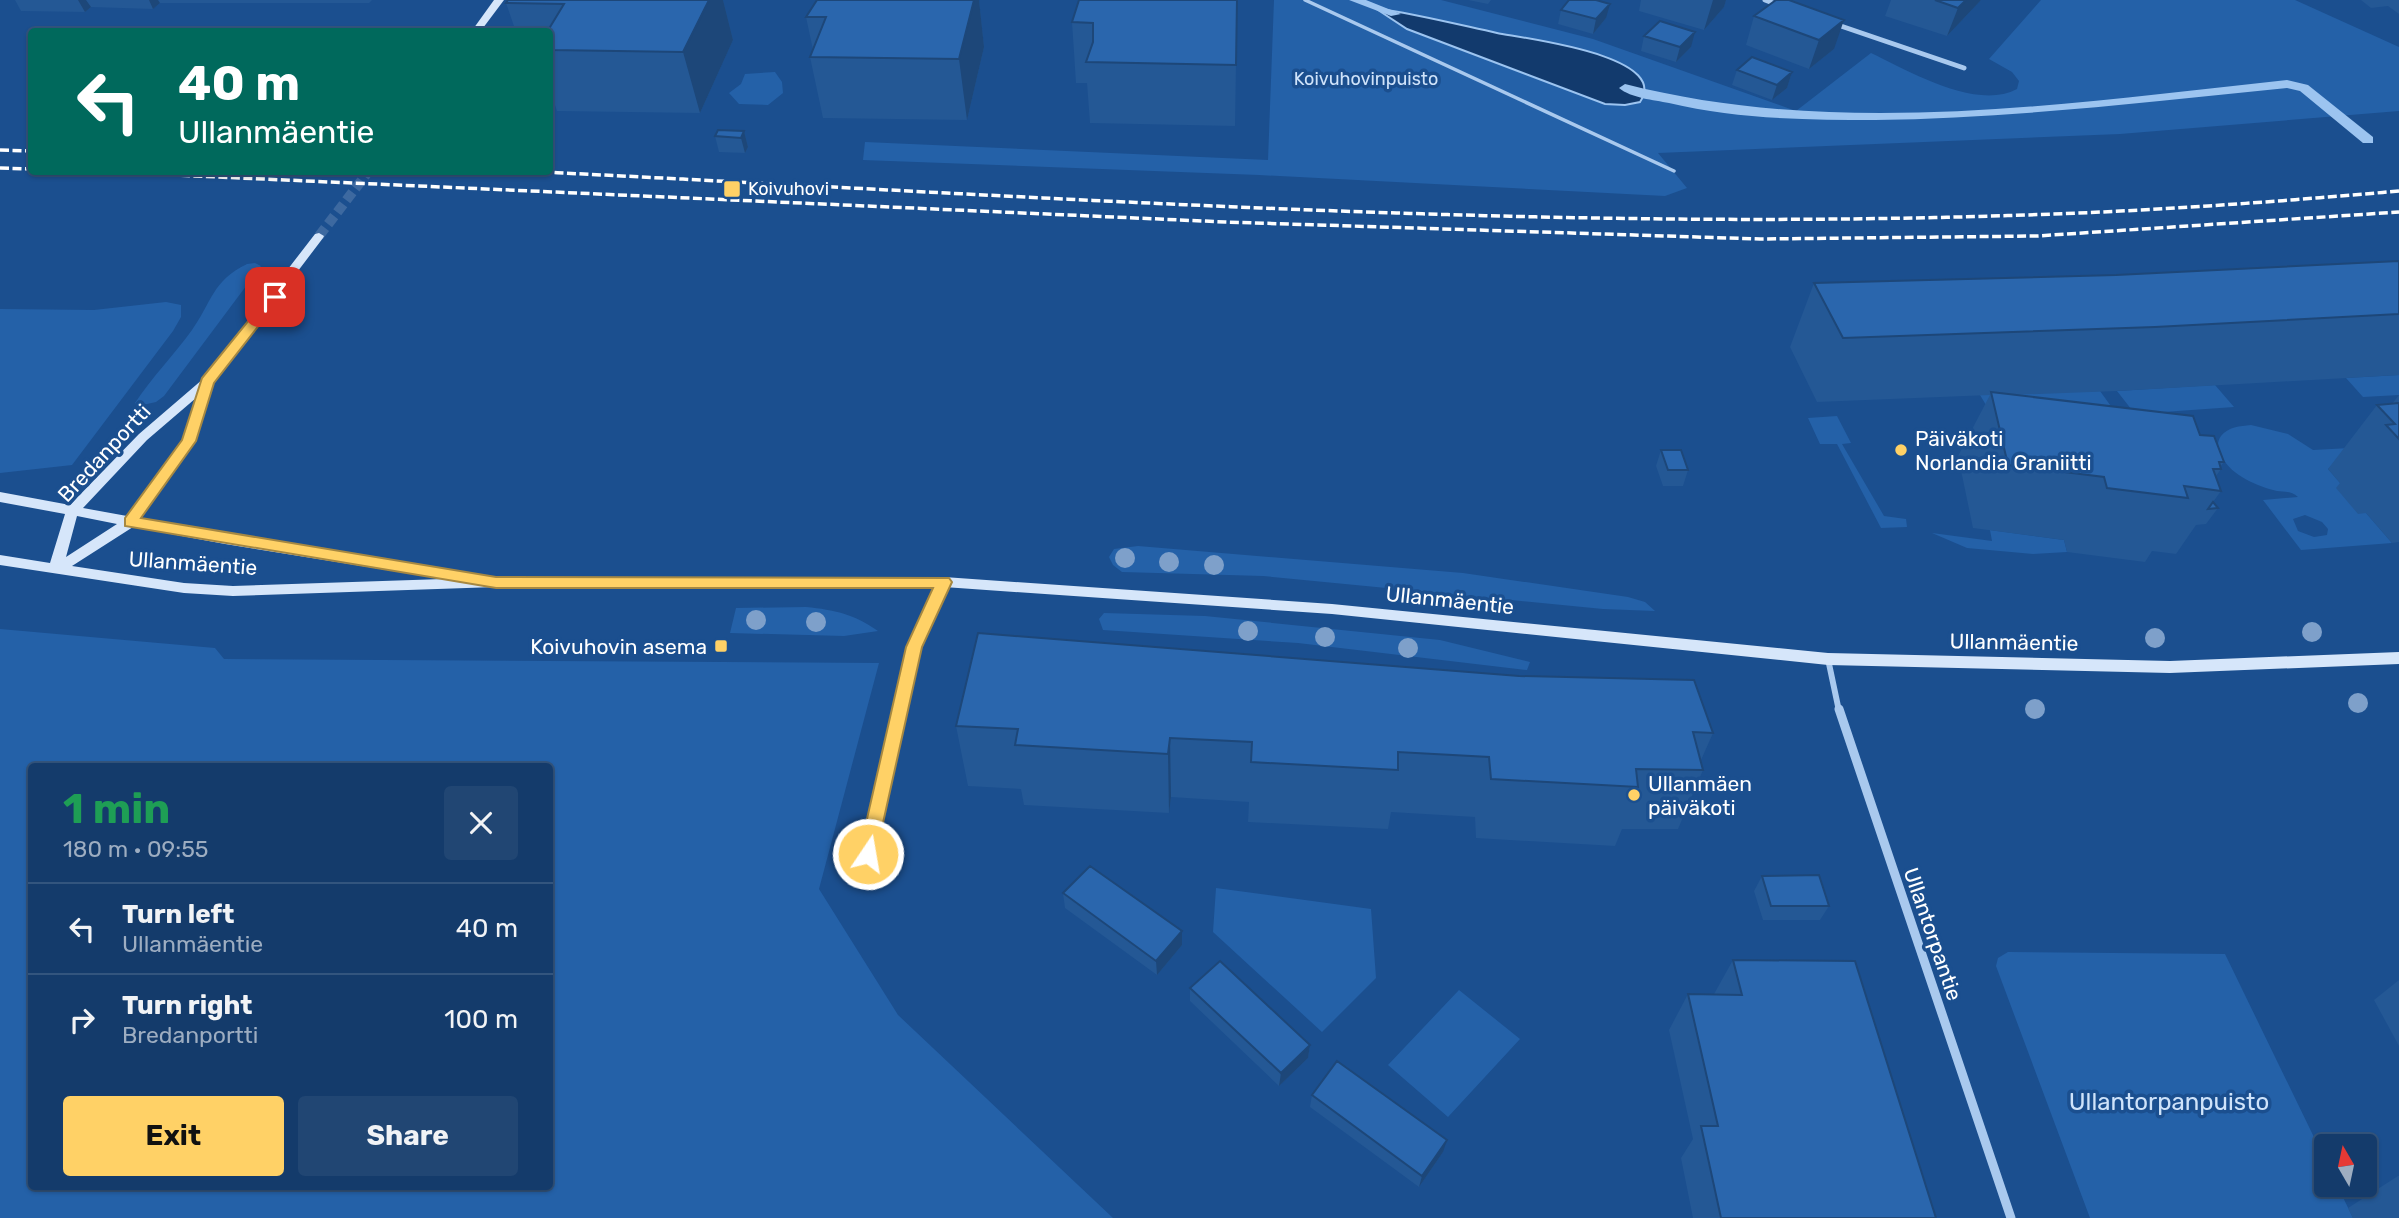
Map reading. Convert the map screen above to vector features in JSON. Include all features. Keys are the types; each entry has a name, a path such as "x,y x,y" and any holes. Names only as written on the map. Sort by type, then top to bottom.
{"street":[{"path":"478,28 499,0"},
{"path":"1765,0 1788,8"},
{"path":"1824,20 1964,68"},
{"name":"Bredanportti","path":"55,570 72,511 143,437 207,382 319,236"},
{"name":"Bredanportti","path":"55,570 130,522 189,441 207,382"},
{"name":"Ullanmäentie","path":"0,497 130,522 496,582"},
{"name":"Ullanmäentie","path":"0,560 184,588 233,591 496,582 944,582 1332,609 1828,659 2170,667 2399,659"},
{"path":"864,872 914,647 944,582"},
{"name":"Ullantorpantie","path":"1828,659 1842,718 2011,1218"}],"lane":[{"path":"1305,0 1674,171"}],"green space":[{"name":"Koivuhovinpuisto","path":"1274,0 1441,0 1593,39 1796,111 1871,53 1923,78 1963,92 2001,95 2017,89 2019,81 2012,72 1989,59 2041,0 2295,0 2399,47 2399,111 2120,134 1658,153 1687,188 1665,196 1259,175 863,160 865,142 1268,160"},
{"path":"775,72 782,82 783,93 768,105 739,104 729,93 741,84 745,74"},
{"path":"255,263 261,266 164,396 156,402 138,406 135,403 192,330 219,285 247,264"},
{"path":"166,302 181,305 181,317 173,331 72,465 0,473 0,309 94,310"},
{"path":"2399,375 2399,395 2363,397 2346,378"},
{"path":"2215,385 2234,407 2135,414 2117,391"},
{"path":"2100,391 2118,416 1989,410 1980,395"},
{"path":"1837,416 1851,443 1842,444 1884,516 1906,519 1907,527 1881,528 1837,444 1820,444 1808,418"},
{"path":"2251,425 2288,434 2313,450 2350,448 2328,469 2392,543 2301,550 2263,500 2298,497 2253,483 2232,470 2219,452 2218,441 2224,433","holes":["2305,515 2322,522 2328,529 2327,535 2314,537 2298,531 2293,519"]},
{"path":"1990,530 2064,540 2067,552 2033,554 1967,548 1932,533 1992,541"},
{"path":"1138,546 1463,573 1628,597 1645,602 1655,611 1603,609 1263,576 1122,572 1113,565 1109,557 1114,549"},
{"path":"806,607 844,614 861,620 878,631 844,636 730,633 736,608"},
{"path":"1104,613 1205,616 1440,640 1530,662 1527,670 1298,643 1103,630 1099,619"},
{"path":"0,629 215,648 224,659 879,663 819,889 898,1015 1113,1218 0,1218"},
{"path":"1216,888 1371,909 1376,978 1322,1032 1213,932"},
{"name":"Ullantorpanpuisto","path":"2008,952 2225,954 2314,1137 2314,1197 2343,1197 2353,1218 2090,1218 1996,966 1998,958"},
{"path":"1459,990 1520,1039 1448,1117 1388,1065"}],"shaded area":[{"path":"1375,8 1590,52 1635,72 1644,86 1640,102 1625,105 1605,104 1407,29"}],"building":[{"path":"508,0 709,0 683,52 553,50 553,28 549,28 564,4 506,3"},
{"path":"817,0 974,0 959,59 810,57 826,17 806,17"},
{"path":"1079,0 1237,0 1236,65 1086,62 1093,42 1093,23 1072,22"},
{"path":"1569,0 1596,0 1610,4 1596,19 1561,10"},
{"path":"1776,0 1789,0 1844,20 1819,40 1754,16"},
{"path":"1935,0 1966,0 1958,8"},
{"path":"1660,21 1695,32 1680,47 1644,36"},
{"path":"1752,57 1792,72 1777,85 1737,70"},
{"path":"718,130 744,131 741,138 715,136"},
{"path":"2399,261 2399,314 2155,327 1843,338 1814,283 2116,275"},
{"path":"1991,392 2193,416 2200,435 2214,436 2224,462 2219,462 2221,469 2213,469 2221,491 2184,486 2188,498 2107,488 2104,477 2008,465"},
{"path":"2399,403 2399,439 2386,425 2395,424 2377,405"},
{"path":"1661,450 1681,450 1688,470 1668,470"},
{"path":"2213,502 2218,508 2208,509"},
{"path":"978,633 1519,676 1694,680 1713,733 1693,732 1703,770 1636,769 1638,787 1491,779 1489,757 1398,752 1398,770 1251,762 1252,742 1170,738 1168,754 1015,745 1018,729 956,726"},
{"path":"1090,866 1182,931 1156,961 1063,893"},
{"path":"1819,875 1829,906 1771,906 1762,876"},
{"path":"1733,960 1855,961 1936,1218 1721,1218 1701,1126 1718,1126 1688,994 1742,995"},
{"path":"1220,961 1310,1045 1281,1073 1190,988"},
{"path":"1337,1061 1447,1140 1422,1176 1312,1095"}],"waterway":[{"path":"1355,0 1395,14"},
{"path":"1625,88 1681,102 1737,111 1794,115 1906,116 2124,101 2287,84 2304,88 2368,140"}],"tunnel":[{"path":"319,236 366,175"}],"railway":[{"path":"0,150 28,151"},
{"path":"0,168 28,169"},
{"path":"553,173 1284,209 1655,219 2026,215 2213,206 2399,191"},
{"path":"173,175 1225,222 1760,239 2037,236 2399,212"}],"place":[{"name":"Koivuhovi","path":"732,189"},
{"name":"Päiväkoti Norlandia Graniitti","path":"1901,450"},
{"name":"Koivuhovin asema","path":"721,646"},
{"name":"Ullanmäen päiväkoti","path":"1634,795"}],"route":[{"path":"275,297 207,382 189,441 175,464 130,522 496,582 944,582 914,647 868,854"}]}
